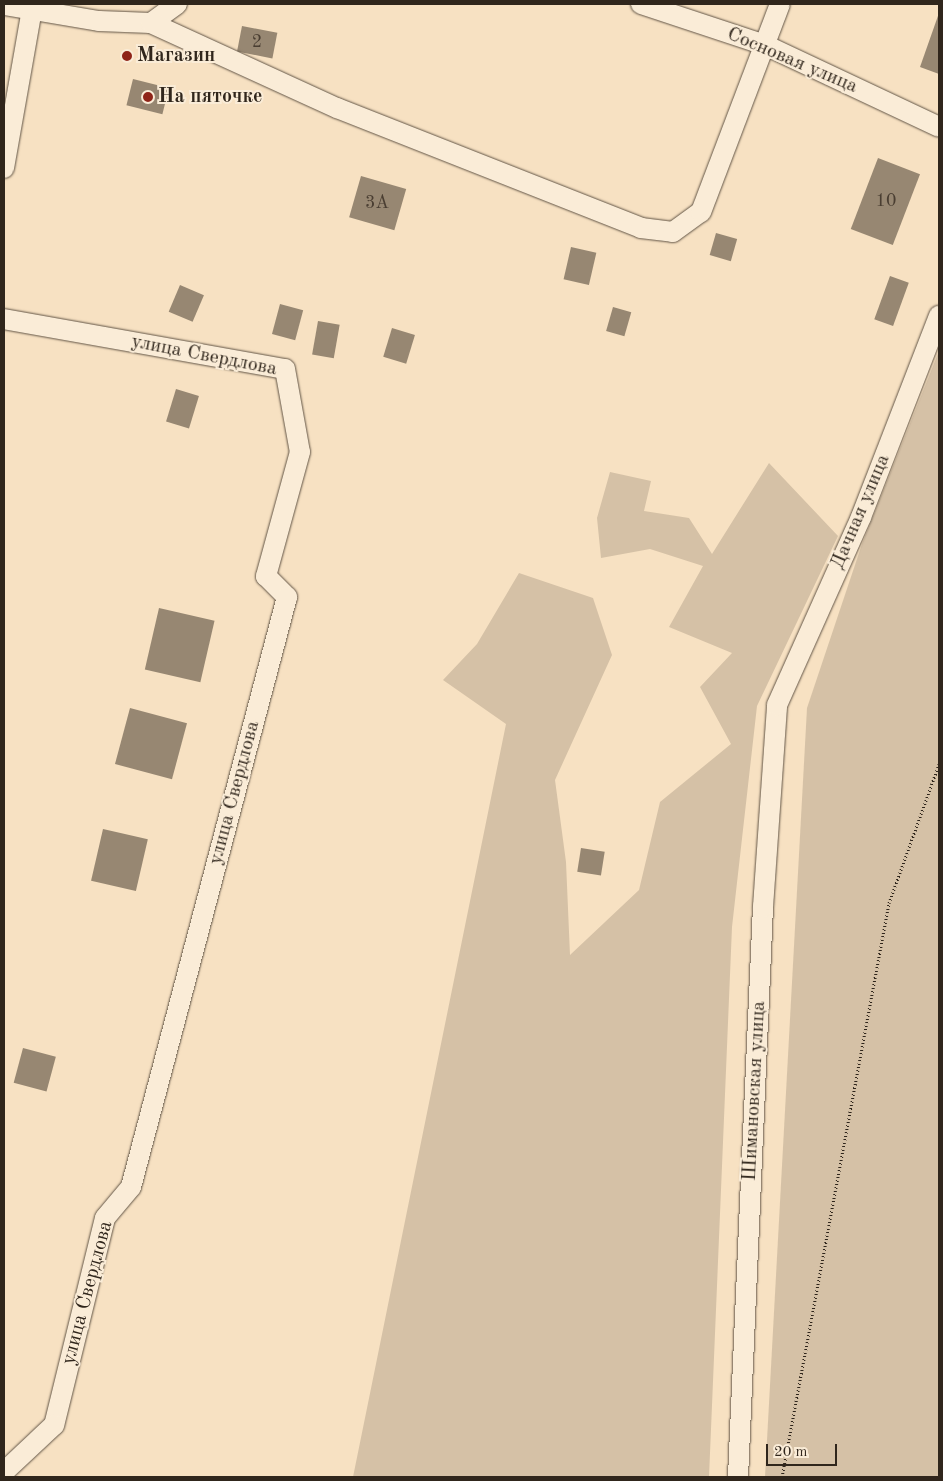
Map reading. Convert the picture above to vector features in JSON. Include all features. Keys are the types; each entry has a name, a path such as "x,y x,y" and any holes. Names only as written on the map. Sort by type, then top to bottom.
{"street":[{"path":"151,23 177,4"},
{"name":"Сосновая улица","path":"641,4 765,45 939,127"},
{"path":"4,5 99,21 151,23 337,108 641,228 673,232 701,212 780,4"},
{"path":"4,168 32,9"},
{"name":"Дачная улица","path":"777,705 861,517 939,316"},
{"name":"улица Свердлова","path":"4,318 285,369 300,452 266,576 287,597 131,1188 105,1218 54,1425 4,1472"},
{"name":"Шимановская улица","path":"738,1477 763,907 777,705"}],"path":[{"path":"782,1477 889,903 939,764"}],"shaded area":[{"path":"939,351 939,1477 765,1477 807,708 862,544"},
{"path":"769,463 838,536 757,706 732,927 709,1477 353,1477 506,724 443,680 477,644 519,573 593,598 612,655 555,780 566,862 570,955 639,890 660,802 731,744 700,687 732,653 669,627 703,566 650,549 601,558 597,518 610,472 651,481 644,511 689,518 712,554"}],"building":[{"path":"939,13 939,74 920,67"},
{"path":"242,26 277,33 272,58 237,52"},
{"name":"На пяточке","path":"133,79 169,88 162,114 126,105"},
{"path":"878,158 920,174 893,245 851,229"},
{"path":"361,176 406,189 394,230 349,217"},
{"path":"716,233 737,239 731,261 710,255"},
{"path":"571,247 596,253 589,285 564,279"},
{"path":"890,276 909,283 893,326 874,319"},
{"path":"180,285 204,295 193,322 169,312"},
{"path":"280,304 303,310 295,340 272,334"},
{"path":"613,307 631,312 624,336 606,331"},
{"path":"318,321 340,325 334,358 312,354"},
{"path":"392,328 415,335 406,364 383,357"},
{"path":"176,389 199,396 189,429 166,422"},
{"path":"159,608 215,621 200,682 145,669"},
{"path":"130,708 187,723 172,779 115,764"},
{"path":"103,829 148,839 136,891 91,881"},
{"path":"581,848 605,852 601,875 577,872"},
{"path":"23,1048 56,1057 47,1092 14,1083"}],"place":[{"name":"Магазин","path":"127,56"},
{"name":"На пяточке","path":"148,97"}]}
